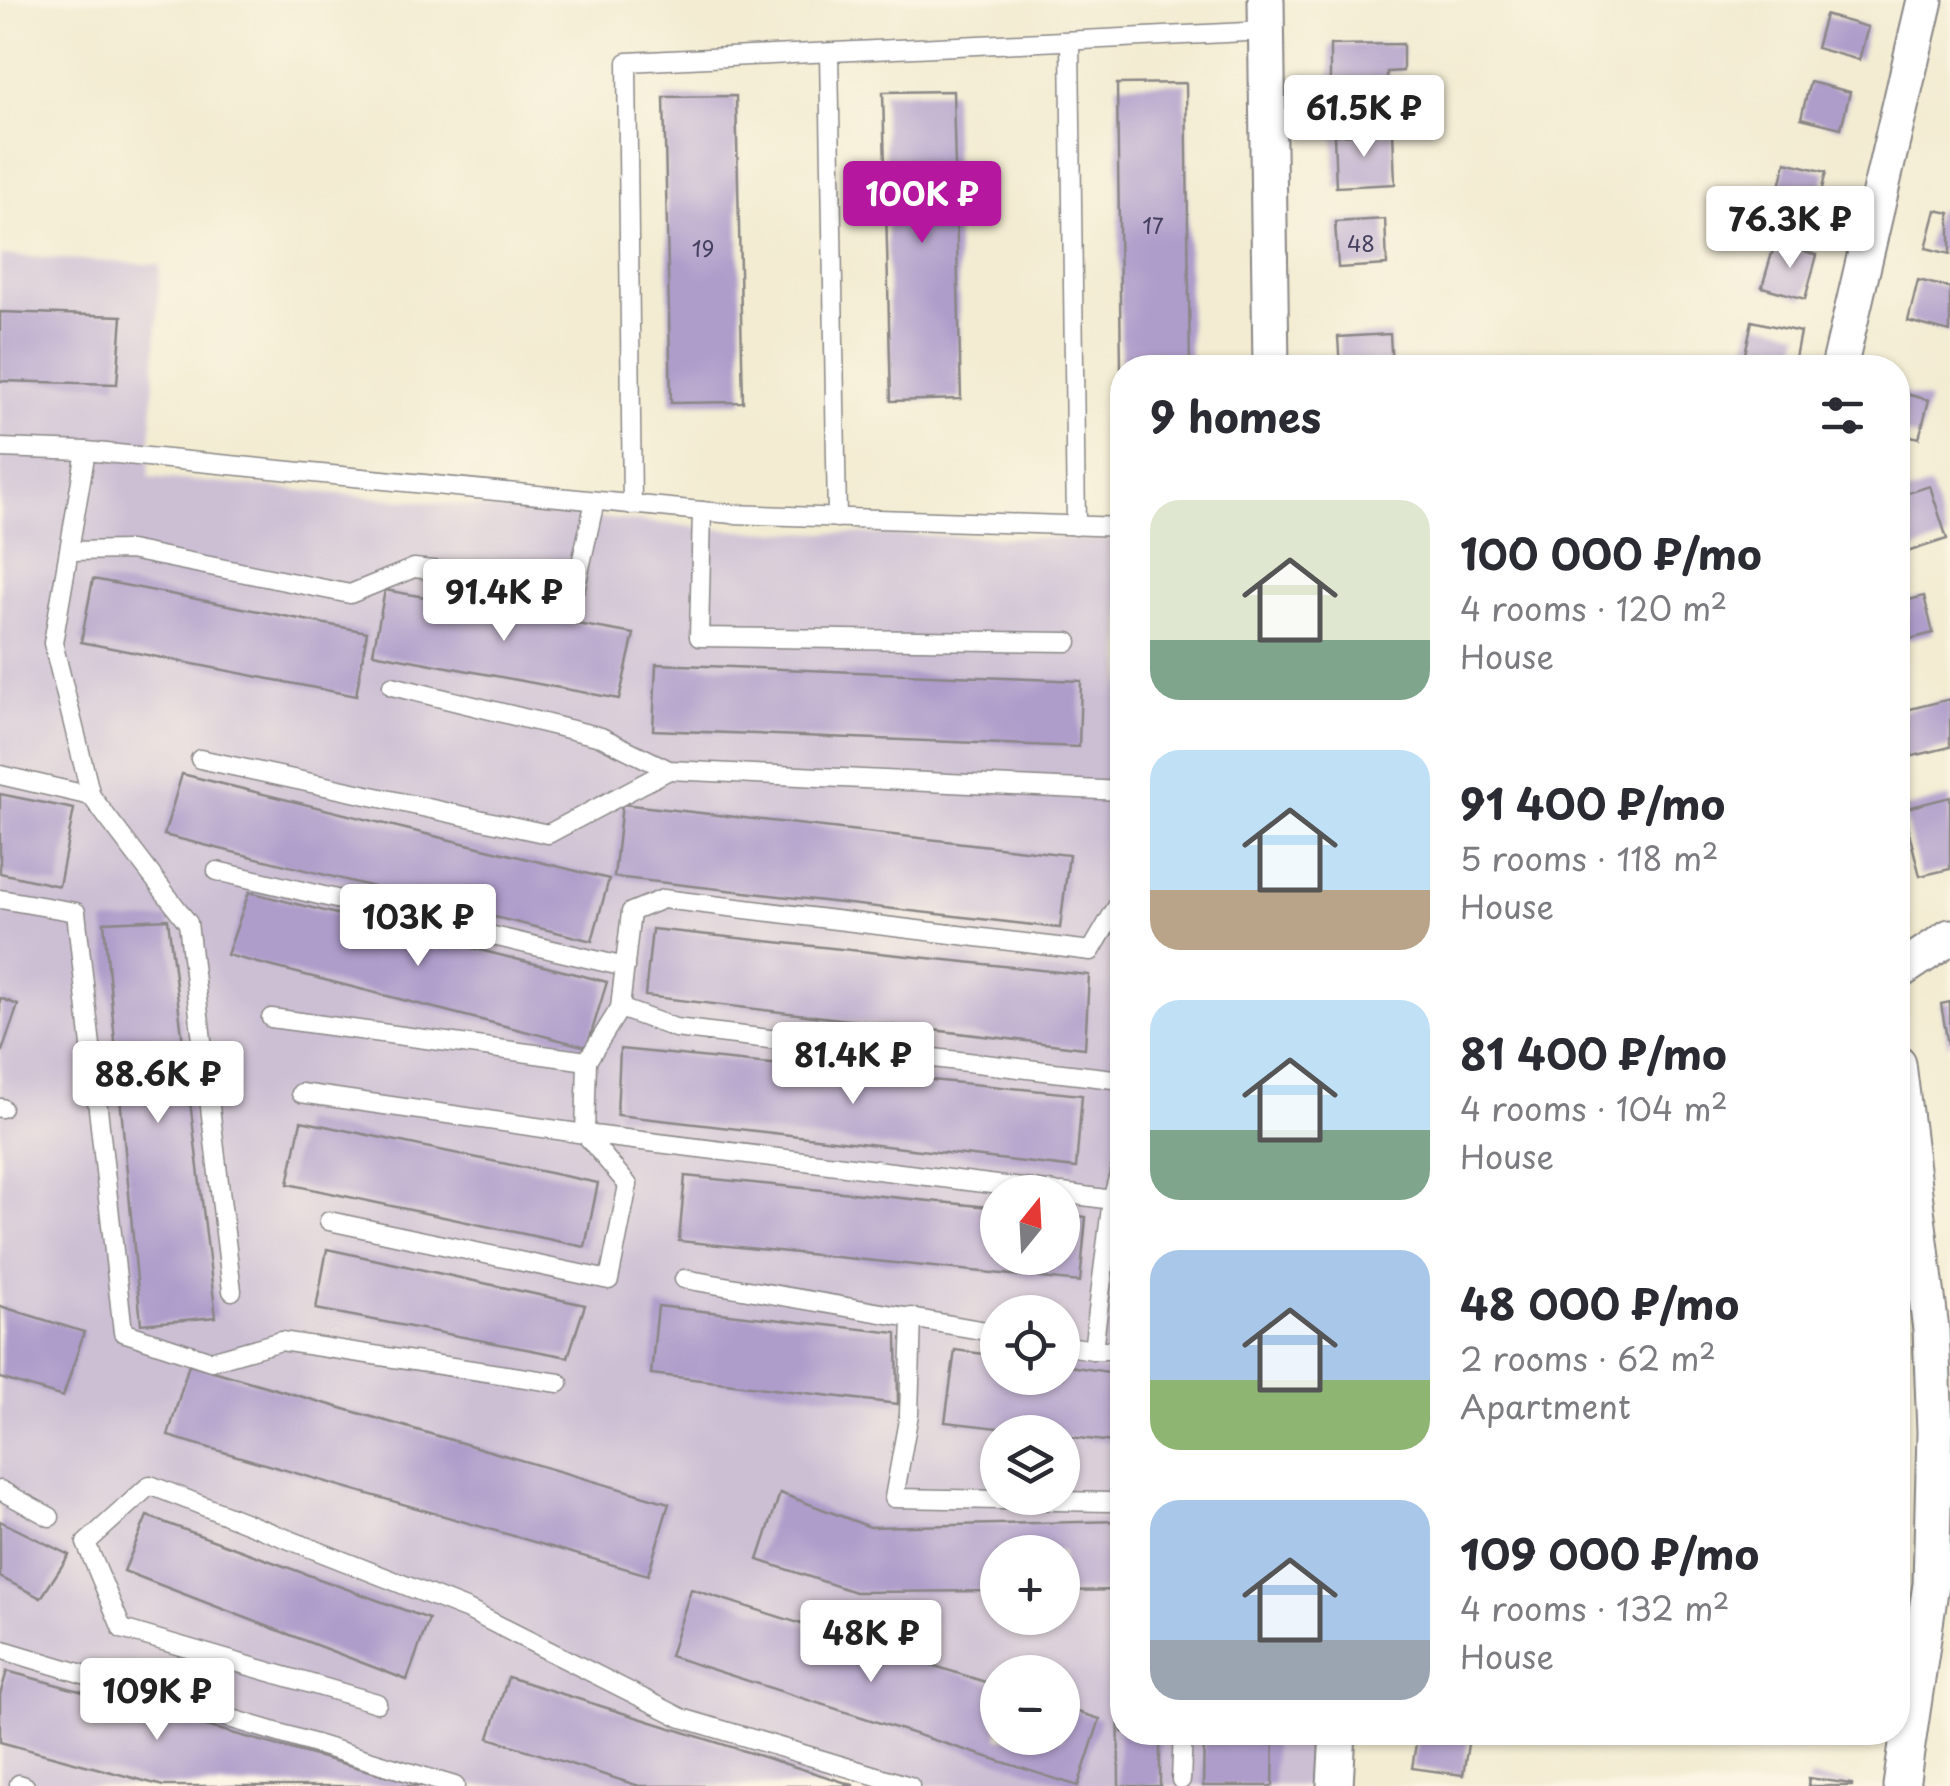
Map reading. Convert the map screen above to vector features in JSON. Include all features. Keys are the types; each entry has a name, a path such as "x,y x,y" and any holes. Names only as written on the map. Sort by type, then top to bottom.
{"street":[{"path":"1842,355 1924,0"},
{"path":"1266,16 1271,355"},
{"path":"1910,964 1950,937"},
{"path":"1910,1161 1931,1330 1935,1432 1931,1584 1910,1730"},
{"path":"1335,1786 1337,1745"},
{"path":"1902,1786 1908,1745"}],"lane":[{"path":"632,504 627,62 1070,41 1266,16"},
{"path":"1070,41 1076,526"},
{"path":"828,52 837,518"},
{"path":"0,448 86,451 702,512 1110,527"},
{"path":"86,451 53,643 91,796 188,922 232,1291"},
{"path":"69,551 130,550 350,594 414,568 576,586 595,501"},
{"path":"702,512 700,638 1068,642"},
{"path":"392,686 601,737 669,770 1110,790"},
{"path":"200,759 548,834 669,770"},
{"path":"0,774 91,796"},
{"path":"217,871 625,967"},
{"path":"0,898 76,912 123,1332 211,1361 281,1341 559,1383"},
{"path":"329,1221 610,1280 628,1185 585,1134 587,1061 620,1008 631,912 663,899 1091,951 1110,919"},
{"path":"620,1008 674,1028 1110,1079"},
{"path":"272,1018 587,1061"},
{"path":"300,1093 585,1134 980,1183"},
{"path":"1080,1196 1110,1200"},
{"path":"1093,1350 1110,1216"},
{"path":"684,1279 980,1330"},
{"path":"912,1317 909,1414 894,1498 1110,1502"},
{"path":"1080,1348 1110,1350"},
{"path":"377,1703 122,1629 86,1543 150,1485 468,1610 682,1718 910,1786"},
{"path":"0,1490 50,1516"},
{"path":"0,1648 455,1786"},
{"path":"1181,1780 1182,1745"}],"shaded area":[{"path":"0,255 160,265 149,477 742,531 1110,540 1110,1745 1309,1745 1310,1786 0,1786"}],"building":[{"path":"1825,15 1868,27 1859,60 1816,48"},
{"path":"1403,44 1403,71 1387,72 1387,106 1330,106 1330,45"},
{"path":"1810,82 1850,92 1841,128 1801,118"},
{"path":"1186,83 1190,355 1121,355 1117,84"},
{"path":"953,91 961,399 891,401 883,92"},
{"path":"736,96 743,402 671,403 664,97"},
{"path":"1393,132 1395,184 1336,187 1334,135"},
{"path":"1786,162 1826,172 1813,225 1773,215"},
{"path":"1936,210 1950,213 1950,254 1926,248"},
{"path":"1385,219 1387,265 1338,268 1335,222"},
{"path":"1775,243 1817,255 1805,299 1762,287"},
{"path":"1918,280 1950,288 1950,332 1908,321"},
{"path":"0,312 122,316 117,384 0,381"},
{"path":"1752,321 1800,332 1796,355 1745,355"},
{"path":"1390,334 1391,355 1339,355 1338,337"},
{"path":"1910,395 1929,400 1919,438 1910,436"},
{"path":"1930,486 1947,539 1910,551 1910,492"},
{"path":"93,579 367,632 356,696 81,642"},
{"path":"385,590 634,634 619,699 373,653"},
{"path":"1924,596 1933,633 1910,639 1910,600"},
{"path":"656,664 1081,681 1079,747 653,730"},
{"path":"1950,699 1950,747 1910,757 1910,709"},
{"path":"182,774 609,879 592,941 164,835"},
{"path":"0,794 74,809 59,886 0,873"},
{"path":"1950,797 1950,869 1920,876 1910,837 1910,807"},
{"path":"622,804 1069,855 1060,928 614,877"},
{"path":"249,892 607,982 587,1047 227,955"},
{"path":"168,919 216,1317 141,1324 104,922"},
{"path":"652,929 1089,975 1085,1048 645,996"},
{"path":"0,998 18,1005 1,1054 0,1054"},
{"path":"1950,1002 1950,1044 1948,1045 1941,1004"},
{"path":"620,1049 1082,1095 1076,1168 617,1115"},
{"path":"301,1121 598,1183 585,1247 288,1184"},
{"path":"685,1176 980,1206 980,1272 679,1241"},
{"path":"1080,1216 1086,1217 1080,1282 1012,1275 1080,1275"},
{"path":"327,1249 585,1305 568,1357 316,1309"},
{"path":"0,1306 84,1332 63,1397 0,1378"},
{"path":"658,1306 897,1333 898,1404 651,1374"},
{"path":"955,1350 980,1353 980,1395 1080,1395 1080,1368 1110,1372 1110,1442 1080,1438 1080,1415 980,1415 980,1426 945,1422"},
{"path":"189,1364 669,1503 648,1575 168,1436"},
{"path":"780,1493 870,1527 1110,1521 1110,1590 1080,1591 1080,1535 980,1535 980,1591 855,1592 758,1560"},
{"path":"147,1516 429,1619 407,1680 124,1571"},
{"path":"0,1521 69,1555 41,1598 0,1577"},
{"path":"691,1589 980,1680 980,1755 670,1656"},
{"path":"7,1671 421,1786 163,1786 0,1742 0,1695"},
{"path":"508,1677 853,1786 639,1786 489,1738"},
{"path":"1080,1713 1100,1719 1078,1786 981,1755 1080,1755"},
{"path":"1119,1745 1160,1745 1160,1786 1119,1786"},
{"path":"1204,1745 1274,1745 1273,1786 1203,1786"},
{"path":"1416,1745 1468,1745 1463,1775 1412,1768"},
{"path":"1809,1778 1852,1784 1852,1786 1808,1786"}]}
